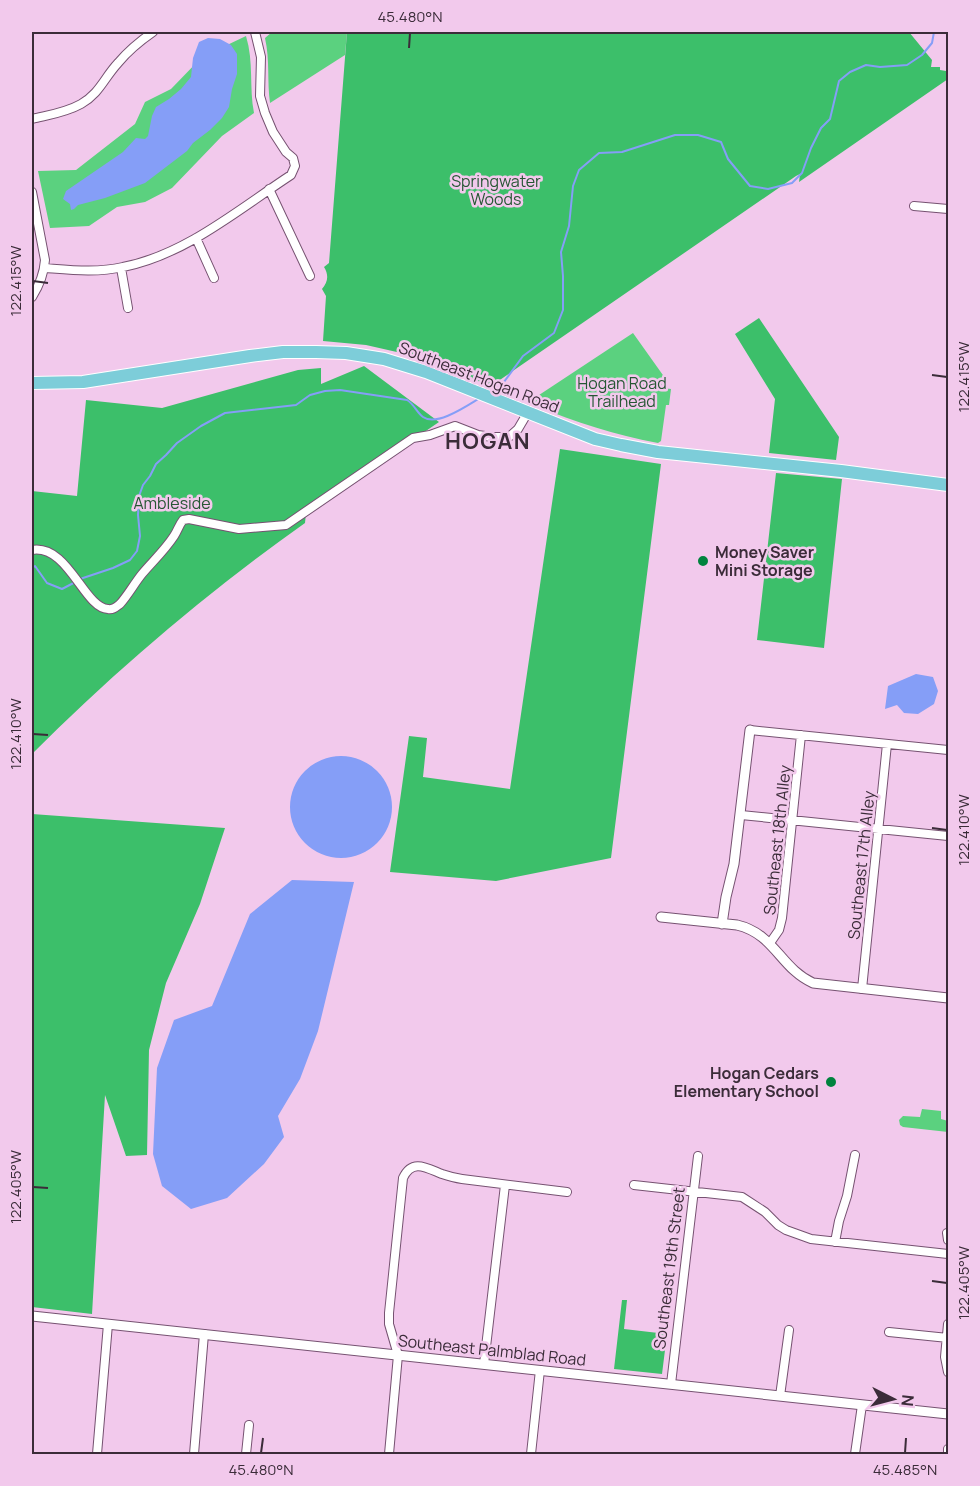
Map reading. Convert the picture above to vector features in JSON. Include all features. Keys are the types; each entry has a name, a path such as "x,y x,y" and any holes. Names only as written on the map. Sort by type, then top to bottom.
{"main road":[{"name":"Southeast Hogan Road","path":"32,383 83,382 250,356 297,352 346,353 384,359 426,372 595,439 644,450 948,485"}],"street":[{"path":"32,119 65,111 93,95 132,48 153,32"},
{"path":"45,268 93,270 122,268 150,260 196,238 291,175 295,166 293,158 286,152 273,132 260,96 261,57 255,32"},
{"path":"269,189 310,276"},
{"path":"32,192 45,268 32,297"},
{"path":"914,206 948,209"},
{"path":"196,238 214,278"},
{"path":"122,268 128,308"},
{"path":"32,550 43,550 53,554 91,598 105,609 114,609 170,541 183,520 189,519 239,529 286,525 413,438 455,426 478,435 509,437 518,429 528,412"},
{"path":"722,924 734,864 750,730 948,750"},
{"name":"Southeast 18th Alley","path":"770,943 778,933 781,924 801,735"},
{"name":"Southeast 17th Alley","path":"862,989 887,744"},
{"path":"741,815 948,836"},
{"path":"661,917 747,927 770,943 789,966 804,979 821,985 948,998 948,992"},
{"path":"835,1242 855,1155"},
{"name":"Southeast 19th Street","path":"671,1384 698,1156"},
{"path":"389,1455 398,1355 389,1324 389,1313 403,1178 407,1171 412,1167 421,1166 456,1178 567,1192"},
{"path":"484,1364 505,1185"},
{"path":"634,1185 741,1197 765,1212 786,1230 811,1239 948,1254"},
{"name":"Southeast Palmblad Road","path":"32,1316 948,1414"},
{"path":"97,1455 108,1324"},
{"path":"948,1324 945,1357 948,1371"},
{"path":"780,1396 789,1330"},
{"path":"889,1332 948,1338"},
{"path":"194,1455 204,1334"},
{"path":"531,1455 540,1370"},
{"path":"855,1455 862,1405"},
{"path":"246,1455 249,1425"},
{"path":"948,1449 948,1455"}],"green space":[{"path":"272,32 347,32 345,55 270,103 265,38"},
{"name":"Springwater Woods","path":"347,32 909,32 932,60 931,67 940,67 940,70 946,71 948,79 799,182 800,174 796,176 491,386 427,361 422,354 410,355 366,345 323,341 326,296 322,289 327,278 324,267 329,263"},
{"path":"246,36 250,55 254,113 222,136 172,188 145,202 117,207 89,226 50,228 38,171 76,170 135,124 145,102 171,89 202,57"},
{"path":"759,318 839,437 836,460 769,453 775,399 735,334"},
{"name":"Hogan Road Trailhead","path":"633,333 665,378 663,388 671,389 669,405 666,405 661,441 658,443 611,432 535,406 533,399"},
{"name":"Ambleside","path":"364,366 439,422 306,513 305,523 233,576 163,633 96,692 32,754 32,491 77,496 86,400 162,408 298,370 321,368 321,384"},
{"path":"560,449 661,464 611,858 496,881 390,872 409,736 427,738 423,777 510,789"},
{"path":"776,473 842,479 824,648 757,640"},
{"path":"32,814 225,828 200,904 166,983 149,1050 147,1155 126,1156 105,1095 92,1314 32,1307"},
{"path":"922,1109 941,1111 941,1119 948,1121 948,1132 900,1125 899,1120 903,1116 920,1117"},
{"path":"622,1300 627,1300 624,1329 667,1334 662,1374 614,1369"}],"water":[{"path":"208,38 220,39 231,45 237,54 237,74 229,107 222,118 187,151 145,183 78,205 71,210 70,204 63,199 66,191 123,152 136,138 145,139 148,136 156,107 181,89 191,77 193,58 199,42"},
{"path":"916,674 933,677 938,691 934,704 918,714 904,713 897,705 885,709 888,686"},
{"path":"341,756 360,760 377,771 388,788 392,807 388,826 377,843 360,854 341,858 322,854 305,843 294,826 290,807 294,788 305,771 322,760"},
{"path":"292,880 354,882 318,1031 300,1079 278,1116 284,1137 264,1164 227,1198 191,1209 162,1186 153,1154 157,1068 174,1020 212,1006 250,914"}],"waterway":[{"path":"490,392 501,386 523,356 554,333 563,310 561,252 569,226 573,186 579,170 599,153 622,152 675,135 698,135 721,142 728,159 750,186 768,189 792,183 802,173 821,128 830,119 839,81 850,72 866,65 880,67 907,65 922,55 932,43 934,32"},
{"path":"32,568 35,566 47,583 62,589 83,578 130,560 137,551 140,536 139,496 156,464 177,443 225,413 296,405 310,395 340,390 407,400 423,417 436,419 452,414 480,398"}],"place":[{"name":"Money Saver Mini Storage","path":"703,561"},
{"name":"Hogan Cedars Elementary School","path":"831,1082"}],"district":[{"name":"HOGAN","path":"488,441"}]}
